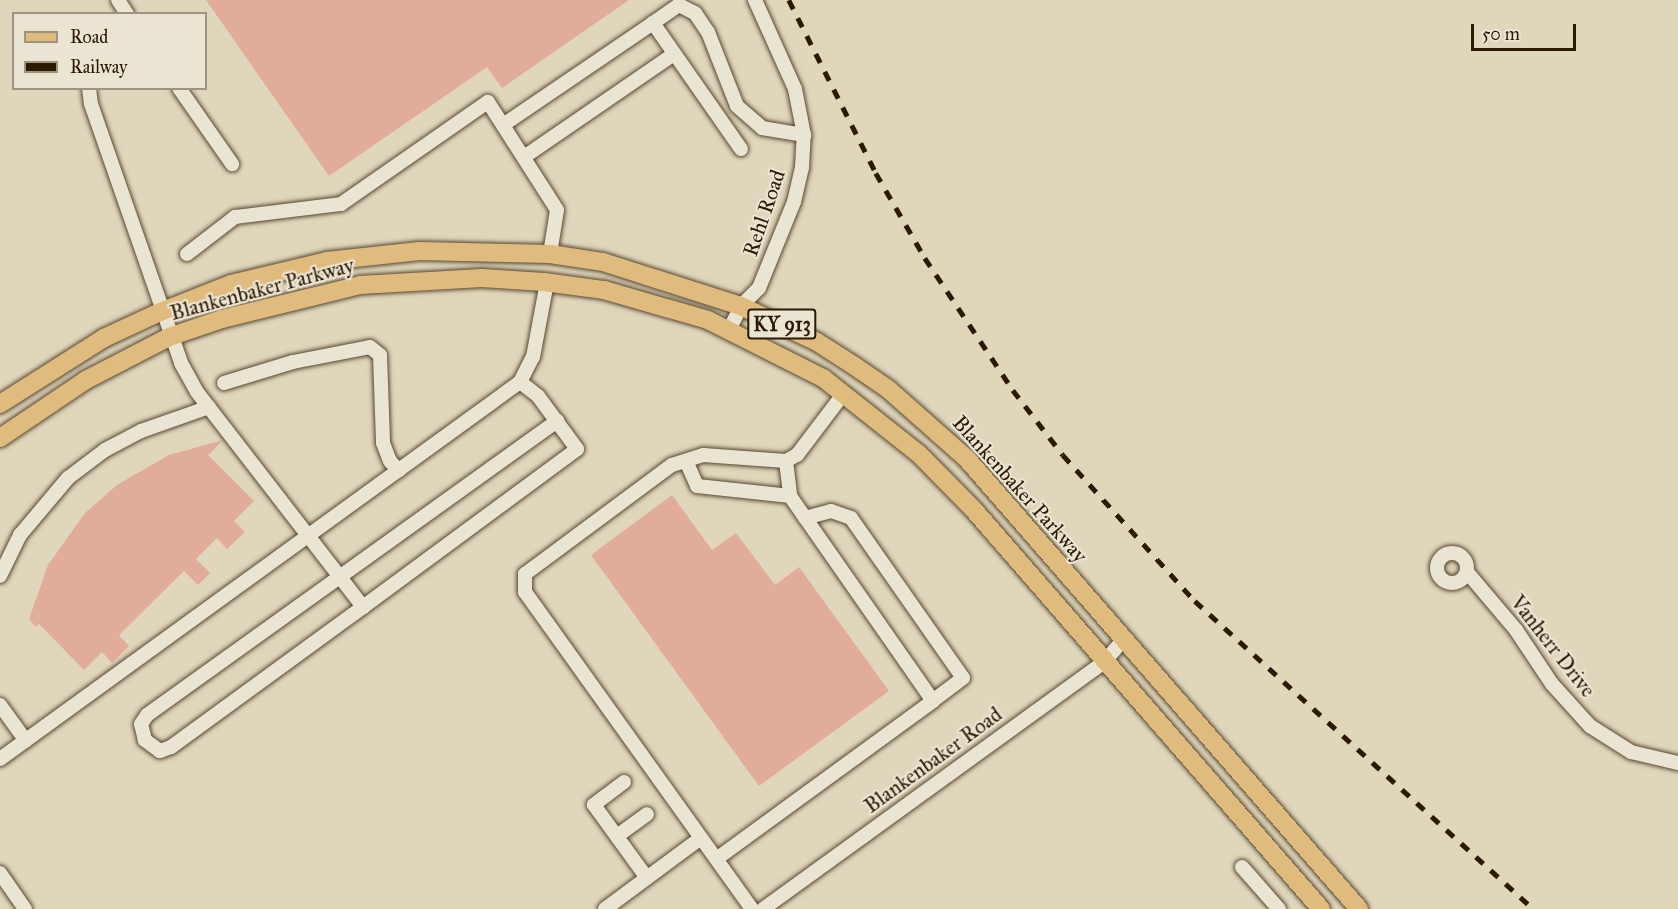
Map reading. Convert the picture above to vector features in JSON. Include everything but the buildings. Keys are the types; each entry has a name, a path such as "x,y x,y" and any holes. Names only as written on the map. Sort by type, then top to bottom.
{"main road":[{"name":"Blankenbaker Parkway","path":"0,404 104,338 160,312 231,284 327,261 452,250 550,254 603,262 741,306 817,342 921,416 967,459 1359,909"},
{"name":"Blankenbaker Parkway","path":"0,438 86,380 169,337 222,319 360,285 482,278 547,282 604,290 658,304 729,330 823,378 919,454 966,502 1322,909"}],"street":[{"name":"Rehl Road","path":"729,330 741,306 759,288 794,202 802,168 804,135 789,74 755,0"},
{"path":"503,125 679,5 695,12 708,32 737,106 762,128 804,135"},
{"path":"653,23 741,149"},
{"path":"524,157 674,54"},
{"path":"89,90 91,104 169,337 209,407 363,607"},
{"path":"180,90 232,164"},
{"path":"187,254 235,217 341,204 488,102 557,210 550,254"},
{"path":"0,759 520,382 533,357 547,282"},
{"path":"224,383 293,362 370,347 380,355 383,443 390,461 399,471"},
{"path":"520,382 538,396 577,449 171,747 160,751 145,740 141,723 147,715 556,421"},
{"path":"752,909 525,592 525,574 672,465 704,455 786,461 797,455 844,393"},
{"path":"0,576 20,535 68,478 105,450 141,431 209,407"},
{"path":"686,461 697,486 790,496"},
{"path":"786,461 790,496 933,701"},
{"path":"716,859 963,678 851,518 831,511 805,518"},
{"name":"Vanherr Drive","path":"1467,572 1516,630 1552,684 1590,726 1631,752 1678,763"},
{"name":"Blankenbaker Road","path":"762,909 1104,662 1124,639"},
{"path":"0,705 26,741"},
{"path":"624,783 594,805 647,878"},
{"path":"617,836 647,814"},
{"path":"605,909 701,838"},
{"path":"1242,867 1279,909"},
{"path":"0,873 26,909"}],"railway":[{"path":"789,0 876,173 925,258 1013,390 1063,455 1195,601 1534,909"}]}
